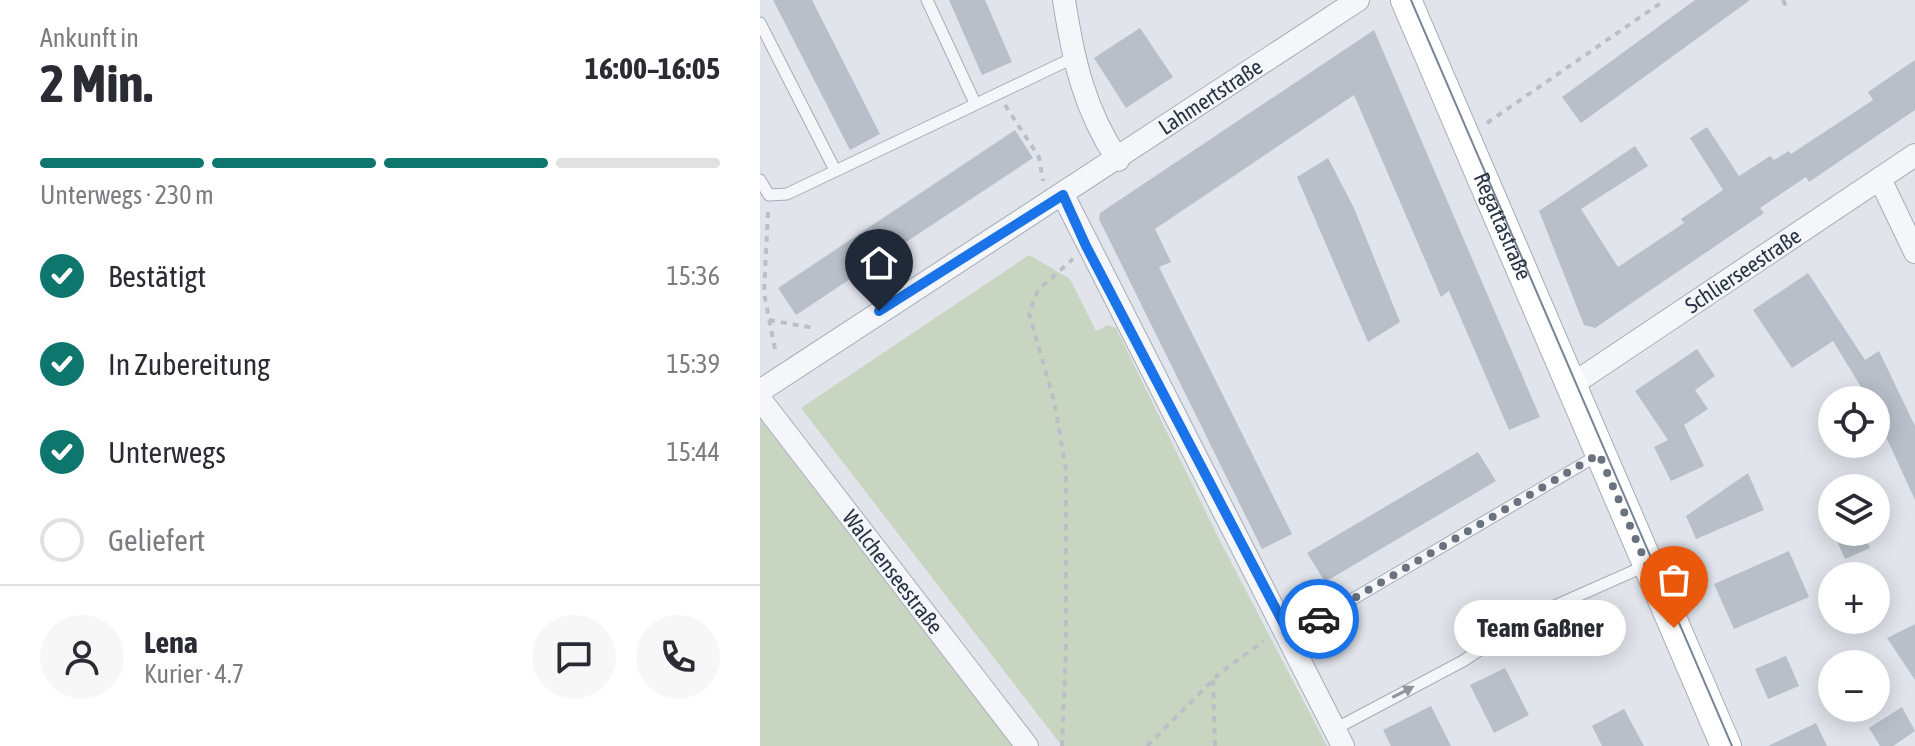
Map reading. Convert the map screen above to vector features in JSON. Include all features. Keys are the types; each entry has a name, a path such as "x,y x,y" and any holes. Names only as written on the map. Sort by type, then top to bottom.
{"main road":[{"name":"Regattastraße","path":"1406,0 1726,746"}],"street":[{"path":"1064,0 1073,58 1095,123 1118,160"},
{"name":"Lahmertstraße","path":"760,391 1118,160 1358,0"},
{"name":"Schlierseestraße","path":"1570,386 1915,155"},
{"path":"1880,179 1915,252"},
{"path":"1059,198 1290,636 1339,737"},
{"name":"Walchenseestraße","path":"760,399 1027,746"}],"lane":[{"path":"927,0 975,103"},
{"path":"760,23 835,170"},
{"path":"760,180 769,195 787,194 1073,58"},
{"path":"1290,636 1599,454"},
{"path":"1339,737 1530,617 1647,565"}],"path":[{"path":"1487,123 1665,0"},
{"path":"1783,0 1785,4 1791,0"},
{"path":"997,93 1039,157 1042,180 1059,198"},
{"path":"769,195 762,294 776,356 787,373"},
{"path":"1062,746 1066,470 1054,401 1029,313 1038,290 1086,246"},
{"path":"769,320 821,329"},
{"path":"1147,746 1213,680 1264,641 1290,636"},
{"path":"1213,680 1215,746"}],"green space":[{"path":"1029,255 1070,279 1096,331 1108,325 1116,328 1219,539 1327,746 1062,746 801,408"},
{"path":"760,419 1012,746 760,746"}],"building":[{"path":"773,0 812,0 880,134 850,150"},
{"path":"949,0 985,0 1012,62 982,75"},
{"path":"1695,0 1750,0 1581,123 1562,97"},
{"path":"1140,28 1173,77 1126,108 1094,58"},
{"path":"1374,30 1540,417 1509,430 1449,291 1441,297 1354,95 1155,229 1171,262 1159,267 1292,534 1262,549 1099,219 1100,213"},
{"path":"1915,60 1915,110 1809,182 1806,177 1760,208 1764,213 1595,328 1584,325 1539,211 1635,146 1648,166 1581,209 1618,267 1684,223 1681,219 1723,190 1690,138 1707,127 1739,176 1770,156 1774,160 1789,151 1791,154 1873,100 1868,92"},
{"path":"1015,130 1033,158 796,315 778,288"},
{"path":"1328,158 1354,208 1400,322 1368,342 1297,177"},
{"path":"1808,273 1865,360 1879,351 1915,426 1915,500 1890,446 1890,386 1860,386 1833,341 1792,368 1753,310"},
{"path":"1697,349 1715,376 1695,390 1708,409 1684,425 1704,466 1671,481 1654,447 1668,440 1635,391"},
{"path":"1478,452 1496,481 1325,582 1307,553"},
{"path":"1748,473 1764,510 1696,539 1686,516"},
{"path":"1839,546 1870,548 1845,559"},
{"path":"1789,551 1809,597 1734,629 1714,584"},
{"path":"1915,624 1915,680 1887,638"},
{"path":"1786,656 1799,686 1768,699 1755,669"},
{"path":"1505,668 1529,715 1494,733 1470,685"},
{"path":"1431,706 1451,746 1391,746 1383,730"},
{"path":"1902,707 1915,731 1893,746 1880,746 1869,728 1878,722 1890,722 1890,715"},
{"path":"1624,709 1644,746 1602,746 1592,726"},
{"path":"1816,723 1827,746 1768,746"}],"tram line":[{"path":"1411,0 1732,746"}],"way so far":[{"path":"1319,619 1599,454 1674,628"}],"place":[{"name":"Team Gaßner","path":"1674,628"}],"route":[{"path":"879,311 1063,195 1086,246 1290,636 1319,619"}]}
